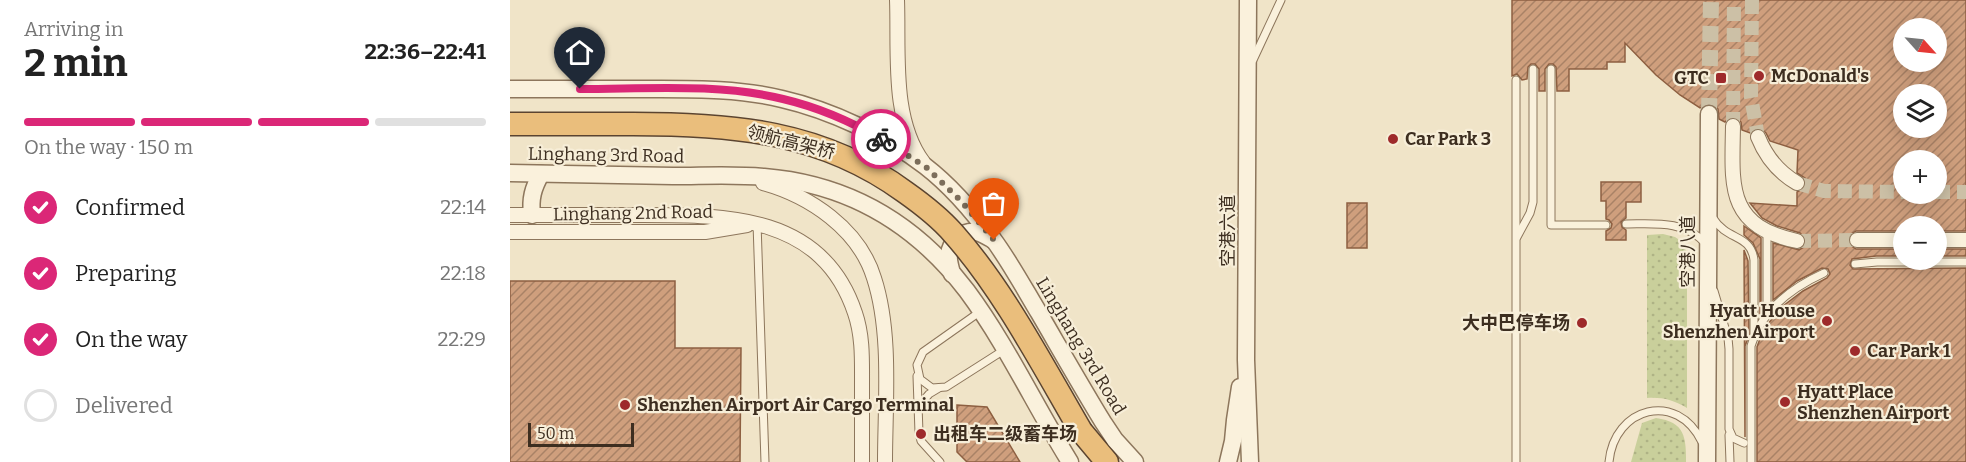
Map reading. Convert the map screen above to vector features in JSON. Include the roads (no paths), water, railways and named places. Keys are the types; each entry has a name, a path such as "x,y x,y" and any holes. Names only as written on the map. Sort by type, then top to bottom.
{"highway":[{"name":"领航高架桥","path":"510,124 693,124 734,127 814,144 846,156 888,179 924,205 952,232 987,277 1081,431 1107,462"}],"street":[{"path":"897,0 900,103 905,129 914,151 926,167"},
{"name":"空港六道","path":"1248,0 1246,360 1250,462"},
{"name":"Linghang 3rd Road","path":"510,89 697,89 782,98 846,120 906,153 926,167 961,201 994,240 1013,268 1098,414 1115,440 1135,462"},
{"name":"空港八道","path":"1707,457 1709,114"},
{"path":"1733,126 1734,187 1744,213 1767,232 1797,241"},
{"path":"1758,137 1762,148 1773,164 1797,183"},
{"name":"Linghang 3rd Road","path":"510,173 764,177 789,180 848,196 871,207 895,221 932,252 981,311 1070,462"},
{"path":"532,215 531,196 533,187 541,174"},
{"path":"723,176 780,187 802,198 825,212 846,231 861,253 873,276 880,301 884,330 885,462"},
{"name":"Linghang 2nd Road","path":"510,215 705,215 770,226 809,247 836,274 855,313 860,336 862,462"},
{"name":"Linghang 2nd Road","path":"510,232 705,232 757,223"},
{"path":"952,274 949,255 951,246 957,239 969,232 976,232 994,240"},
{"path":"1857,240 1893,240"},
{"path":"1947,240 1966,240"},
{"path":"1228,462 1246,360"},
{"path":"1049,425 1088,398"},
{"path":"1058,441 1098,414"}],"lane":[{"path":"1248,72 1281,0"},
{"path":"1516,242 1533,202 1533,69"},
{"path":"1551,69 1551,225 1606,225"},
{"path":"1516,80 1516,462"},
{"path":"1708,208 1722,230 1746,243 1752,249 1754,260 1750,462"},
{"path":"757,223 765,462"},
{"path":"1626,224 1678,226 1697,236 1708,247"},
{"path":"1767,232 1767,315"},
{"path":"1855,264 1966,262"},
{"path":"1708,272 1728,338 1730,462"},
{"path":"1754,335 1767,315 1791,291 1824,273"},
{"path":"940,462 921,441 919,433 918,358 923,352 981,311"},
{"path":"917,373 925,385 946,387 1005,349"},
{"path":"918,408 929,394 939,388"},
{"path":"1609,462 1611,446 1620,429 1633,418 1650,411 1667,412 1684,419 1697,431 1707,457"},
{"path":"1729,429 1733,438 1744,443"}],"tunnel":[{"path":"1709,114 1711,0"},
{"path":"1733,126 1734,0"},
{"path":"1752,0 1751,97 1758,137"},
{"path":"1797,183 1824,191 1893,192"},
{"path":"1947,192 1966,192"},
{"path":"1797,241 1857,240"}],"place":[{"name":"McDonald's","path":"1759,76"},
{"name":"GTC","path":"1721,78"},
{"name":"Car Park 3","path":"1393,139"},
{"name":"Hyatt House Shenzhen Airport","path":"1827,321"},
{"name":"大中巴停车场","path":"1582,323"},
{"name":"Car Park 1","path":"1855,351"},
{"name":"Hyatt Place Shenzhen Airport","path":"1785,402"},
{"name":"Shenzhen Airport Air Cargo Terminal","path":"625,405"},
{"name":"出租车二级蓄车场","path":"921,434"}]}
